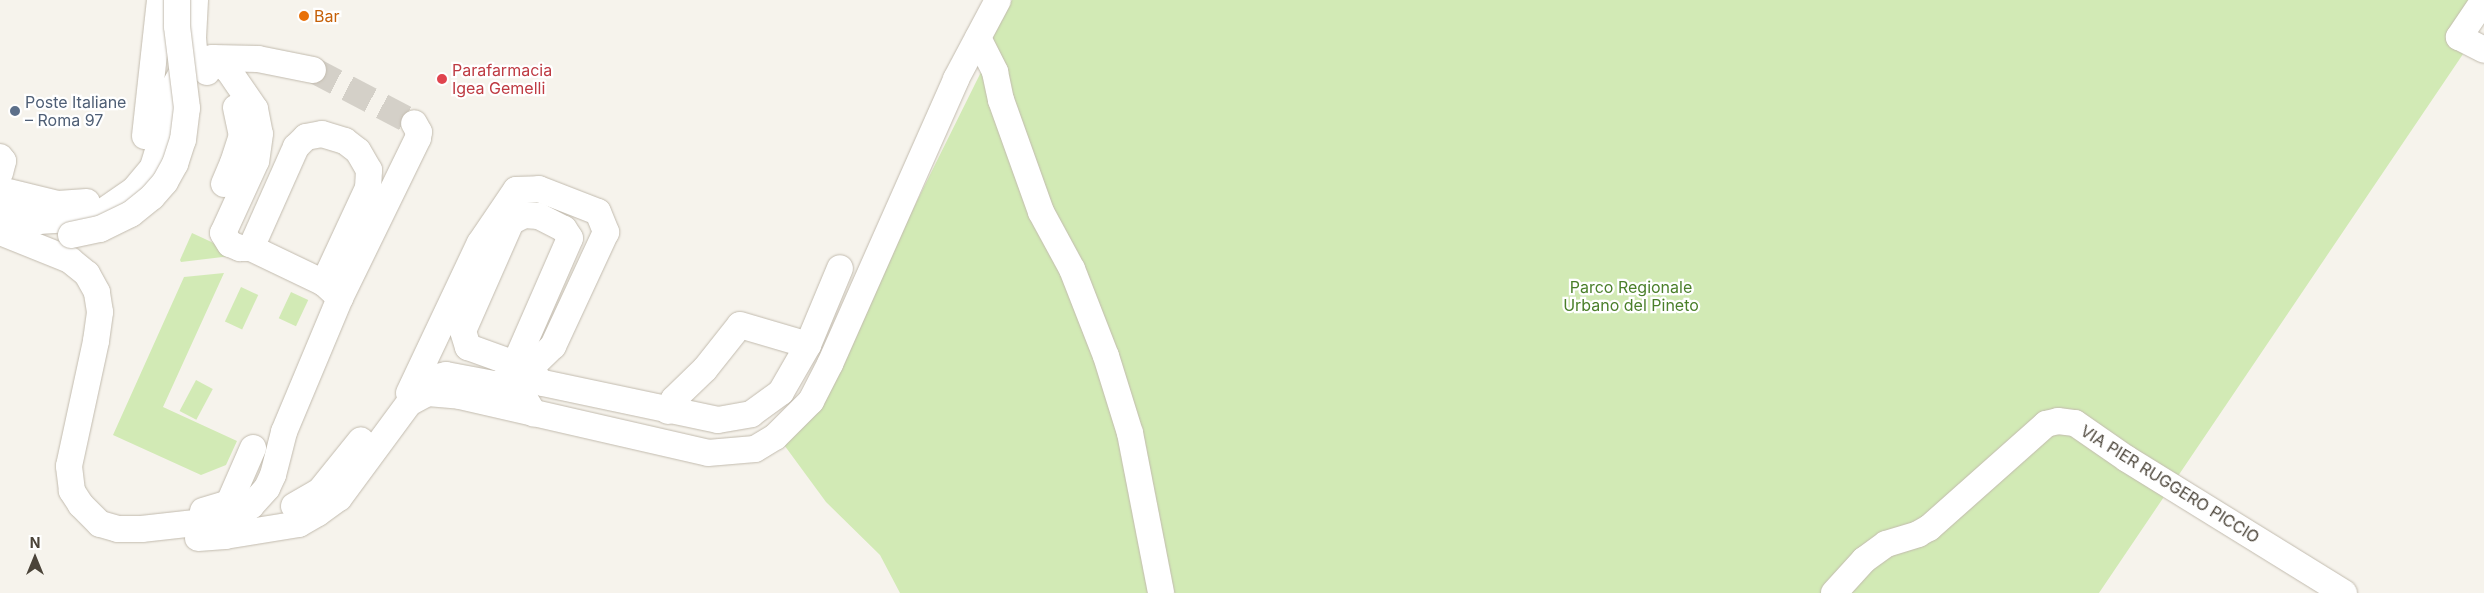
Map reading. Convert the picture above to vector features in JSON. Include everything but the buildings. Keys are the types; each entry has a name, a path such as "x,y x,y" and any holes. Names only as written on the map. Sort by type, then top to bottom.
{"street":[{"path":"0,190 44,202 75,204 87,203 110,193 126,180 137,164 148,126 160,0"},
{"path":"0,246 39,242 100,229 131,214 165,182 175,164 183,140 187,108 178,34 177,0"},
{"path":"195,0 193,38 204,59 238,110 242,136 234,163 224,184"},
{"path":"0,209 39,242 71,278 83,302 81,339 54,460 55,481 65,506 78,523 95,535 114,539 159,540 225,536 299,524 339,498 409,403 430,378 446,375 504,397 534,414 708,452 755,448 775,437 811,401 830,364 956,79 998,0"},
{"path":"2484,0 2459,37 2484,50"},
{"path":"978,38 995,72 1001,100 1041,212 1072,269 1106,356 1130,433 1161,593"},
{"path":"39,242 72,220 98,215 134,190 153,167 162,138 166,111 174,87 185,67 204,59 258,59 313,70"},
{"path":"204,59 229,71 255,108 260,134 256,161 223,233 230,244 240,248 252,248 332,291"},
{"path":"956,79 975,78 1001,100"},
{"path":"332,291 418,138 419,132 414,123"},
{"path":"222,520 251,506 267,488 278,460 284,432 364,197 369,179 369,170 364,158 345,141 322,134 314,134 300,140 252,248"},
{"path":"0,157 3,161 0,173"},
{"path":"0,232 39,242 70,260 82,269 91,280 98,298 100,312 96,342 70,466 72,492 100,524 118,529 142,529 222,520 288,508 320,491 393,401 418,393 480,243 516,190 539,189 598,212 606,232 552,346 511,374 504,397"},
{"path":"534,414 525,399 524,365 570,238 564,229 539,216 524,215 511,222 463,331 468,347 524,365 543,383 668,411 718,420 751,414 781,392 808,345 840,268"},
{"path":"668,411 674,399 705,369 740,324 808,345"},
{"name":"VIA PIER RUGGERO PICCIO","path":"1834,593 1864,560 1886,544 1918,534 1929,528 2046,424 2064,421 2075,423 2127,459 2344,593"},
{"path":"76,435 84,485 89,495 100,506 118,514 137,516 194,512 215,509 229,503 253,448"}],"green space":[{"name":"Parco Regionale Urbano del Pineto","path":"1012,0 2484,0 2484,23 2099,593 900,593 880,555 826,502 779,438 842,352 983,68 986,45"},
{"path":"192,233 233,252 231,256 181,262 180,260"},
{"path":"224,273 163,407 237,441 226,465 201,475 113,435 184,277"},
{"path":"241,287 258,295 242,329 225,321"},
{"path":"291,292 308,300 296,326 279,318"},
{"path":"196,380 213,389 196,420 180,411"}],"tunnel":[{"path":"313,70 414,123"}],"place":[{"name":"Bar","path":"304,16"},
{"name":"Parafarmacia Igea Gemelli","path":"442,79"},
{"name":"Poste Italiane – Roma 97","path":"15,111"}]}
